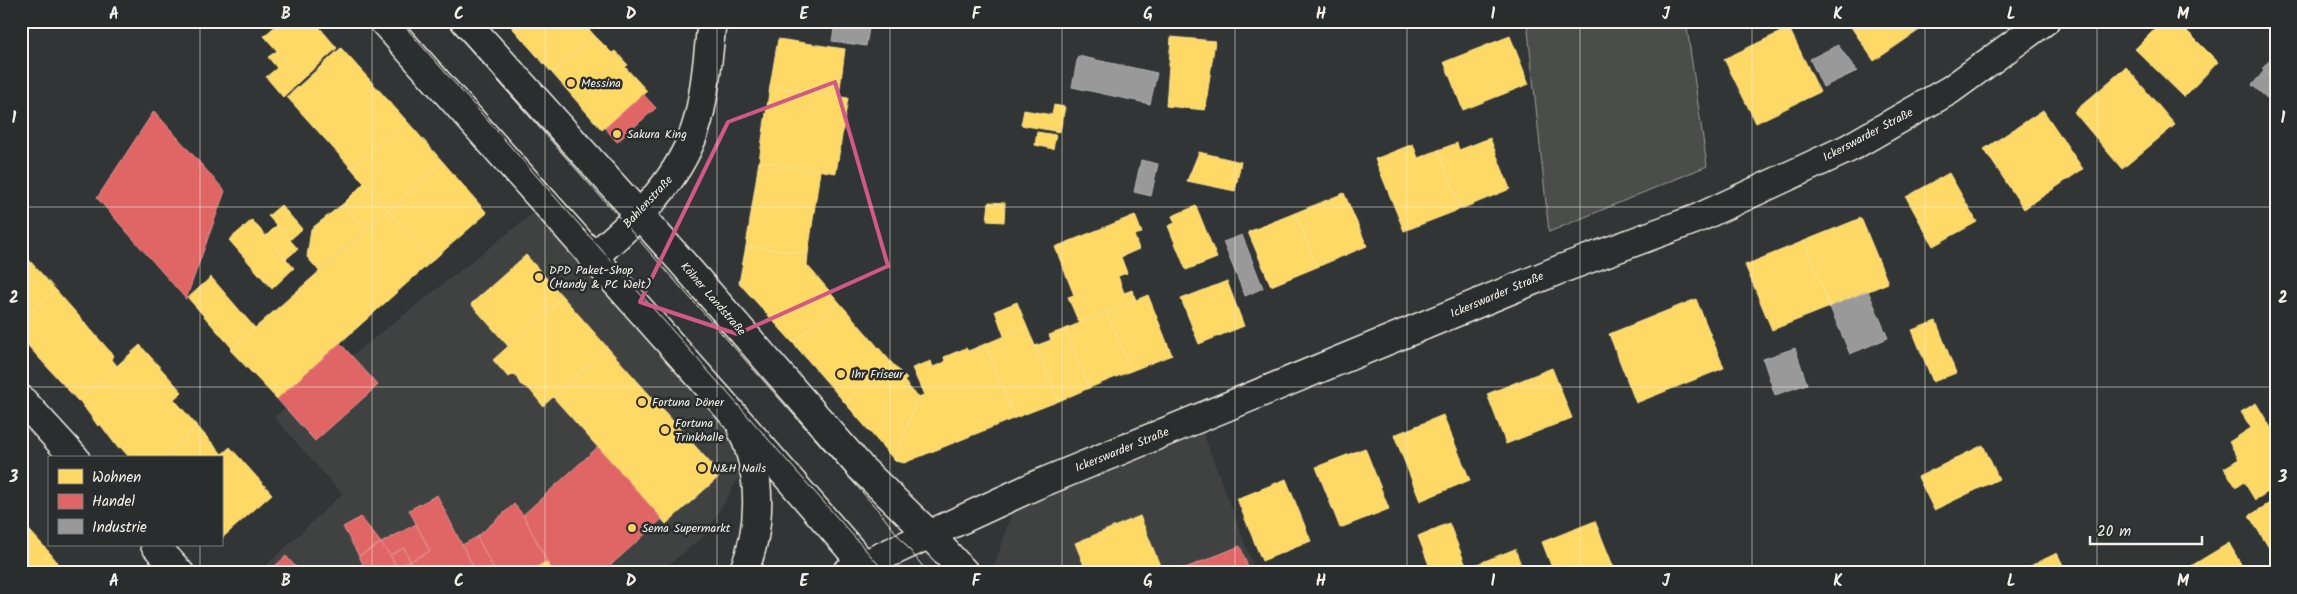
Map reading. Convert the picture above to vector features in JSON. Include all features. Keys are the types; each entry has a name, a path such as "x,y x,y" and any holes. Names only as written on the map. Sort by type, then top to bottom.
{"main road":[{"path":"383,21 736,418 861,570"},
{"name":"Kölner Landstraße","path":"465,21 638,214 861,468 929,534 965,573"},
{"name":"Bahlenstraße","path":"593,257 638,214 673,176 687,151 699,119 712,21"},
{"name":"Ickerswarder Straße","path":"861,570 929,534 1011,496 1561,269 1696,218 1849,148 1950,90 2045,21"},
{"path":"21,399 73,456"},
{"path":"736,418 749,447 756,491 757,517 750,556 743,573"},
{"path":"156,546 180,573"}],"highlighted area":[{"path":"835,82 888,266 737,334 640,302 728,122"}],"shaded area":[{"path":"1527,21 1686,21 1707,166 1549,232"},
{"path":"541,207 715,402 747,464 705,535 659,573 258,573 342,494 274,417"},
{"path":"1200,425 1256,573 992,573 1015,503"}],"building: Wohnen":[{"path":"281,21 314,21 337,48 302,79 264,36"},
{"path":"510,21 582,21 594,35 552,73 508,23"},
{"path":"1847,21 1907,21 1915,33 1874,61"},
{"path":"1907,21 1933,21 1915,33"},
{"path":"2163,21 2177,21 2218,62 2184,97 2135,49"},
{"path":"1789,28 1820,92 1756,123 1724,59"},
{"path":"594,35 612,53 615,51 628,65 625,67 647,91 602,130 552,73"},
{"path":"1510,36 1529,84 1463,110 1444,62"},
{"path":"1171,37 1215,41 1205,110 1166,106"},
{"path":"778,39 845,49 839,96 770,86"},
{"path":"341,48 406,120 351,168 287,97"},
{"path":"277,51 302,79 283,97 266,77 277,68 268,57"},
{"path":"2126,67 2175,125 2122,169 2074,112"},
{"path":"770,86 848,98 836,173 759,161"},
{"path":"1054,105 1065,107 1060,132 1021,125 1024,110 1052,115"},
{"path":"2043,110 2083,169 2024,209 1984,149"},
{"path":"406,120 443,162 388,211 351,168"},
{"path":"1037,132 1056,135 1053,149 1035,145"},
{"path":"1490,138 1510,189 1461,209 1438,150 1457,143 1459,150"},
{"path":"1413,144 1418,158 1438,150 1461,209 1404,231 1375,159"},
{"path":"1199,152 1241,162 1235,191 1187,181"},
{"path":"759,161 820,171 808,254 746,246"},
{"path":"443,162 487,213 432,261 388,211"},
{"path":"1949,173 1977,222 1933,246 1906,197"},
{"path":"364,183 388,211 366,230 344,203"},
{"path":"1344,193 1367,246 1317,267 1295,213"},
{"path":"989,202 1005,203 1004,222 987,221"},
{"path":"344,203 366,230 319,271 307,257 311,229"},
{"path":"281,205 302,229 290,240 268,216"},
{"path":"1196,206 1217,258 1186,270 1168,226 1175,223 1172,216"},
{"path":"388,211 432,261 277,399 230,350"},
{"path":"1295,213 1317,267 1271,286 1248,232"},
{"path":"1135,215 1142,233 1134,235 1139,249 1121,257 1127,273 1118,276 1124,293 1132,290 1136,300 1079,323 1068,297 1074,295 1055,247"},
{"path":"1861,218 1888,283 1830,307 1804,241"},
{"path":"252,220 294,268 272,289 229,240"},
{"path":"277,225 298,249 286,259 266,236"},
{"path":"1804,241 1830,307 1772,330 1745,265"},
{"path":"746,246 808,254 807,265 839,302 793,343 739,283"},
{"path":"21,251 56,290 21,320"},
{"path":"526,255 563,297 508,346 471,304"},
{"path":"211,277 255,328 232,348 188,298"},
{"path":"1227,281 1244,326 1199,344 1181,299"},
{"path":"56,290 114,356 111,358 117,366 78,401 21,338 21,320"},
{"path":"1148,295 1172,355 1131,371 1107,312"},
{"path":"563,297 608,348 543,406 530,390 520,384 515,374 508,377 493,360"},
{"path":"1696,299 1724,368 1636,403 1609,334"},
{"path":"839,302 891,362 845,403 793,343"},
{"path":"1017,302 1027,327 1004,336 995,311"},
{"path":"1107,312 1131,371 1089,388 1065,329"},
{"path":"1936,321 1956,373 1933,382 1912,330"},
{"path":"1027,327 1059,401 1015,418 985,344"},
{"path":"1065,329 1089,388 1059,401 1035,346 1051,340 1049,335"},
{"path":"985,344 1015,418 904,463 895,461 918,397 924,395 912,368 931,361 933,367 945,362 944,357 966,348 968,351"},
{"path":"140,345 182,392 174,399 197,426 165,456 128,456 120,447 118,448 100,424 98,426 79,400"},
{"path":"608,348 721,475 666,524 553,397"},
{"path":"891,362 907,379 904,381 918,397 895,461 845,403"},
{"path":"1552,368 1572,418 1506,444 1487,394"},
{"path":"2256,403 2276,436 2276,487 2255,500 2244,482 2236,487 2224,468 2239,459 2229,442 2251,428 2241,412"},
{"path":"1443,415 1470,480 1420,501 1394,435"},
{"path":"197,426 222,454 230,447 272,494 222,538 222,456 165,456"},
{"path":"1983,445 1999,479 1934,510 1918,477"},
{"path":"1365,448 1389,509 1340,528 1316,467"},
{"path":"1286,479 1311,541 1262,561 1237,499"},
{"path":"2276,499 2276,559 2249,516"},
{"path":"1140,516 1163,573 1087,573 1075,543"},
{"path":"21,521 50,553 27,573 21,573"},
{"path":"1595,521 1616,573 1554,573 1542,542"},
{"path":"1449,523 1467,568 1515,549 1524,573 1432,573 1418,536"},
{"path":"2229,543 2246,573 2195,573 2191,566"},
{"path":"50,553 66,573 27,573"},
{"path":"2057,553 2067,573 2018,573 2018,572"},
{"path":"547,561 553,573 525,573"}],"building: Handel":[{"path":"643,94 656,108 617,142 605,128"},
{"path":"154,111 225,191 186,299 97,198"},
{"path":"340,343 378,385 315,441 277,399"},
{"path":"598,447 662,519 602,573 553,573 523,515"},
{"path":"437,495 477,573 400,573 397,568 430,551 409,510"},
{"path":"514,504 523,515 547,561 525,573 496,573 477,537"},
{"path":"361,517 381,543 359,556 343,527"},
{"path":"416,524 430,551 410,561 404,548 390,555 381,543"},
{"path":"477,537 496,573 477,573 462,545"},
{"path":"381,543 400,573 367,573 359,556"},
{"path":"1240,546 1250,573 1173,573"},
{"path":"404,548 410,561 397,568 390,555"},
{"path":"286,556 301,573 278,573 273,568"}],"building: Industrie":[{"path":"835,23 869,28 866,46 832,41"},
{"path":"1838,45 1857,71 1823,87 1810,59"},
{"path":"2276,53 2276,81 2262,69"},
{"path":"1078,56 1157,73 1150,104 1072,87"},
{"path":"2264,71 2276,81 2275,105 2252,85"},
{"path":"1141,160 1158,164 1151,196 1134,192"},
{"path":"1242,235 1263,288 1245,296 1223,242"},
{"path":"1868,291 1888,338 1850,354 1830,307"},
{"path":"1795,348 1807,384 1775,395 1763,359"}],"tram line":[{"path":"400,21 886,573"},
{"path":"445,21 878,510 928,573"}],"place":[{"name":"Messina","path":"571,83"},
{"name":"Sakura King","path":"617,134"},
{"name":"DPD Paket-Shop (Handy & PC Welt)","path":"539,277"},
{"name":"Ihr Friseur","path":"841,374"},
{"name":"Fortuna Döner","path":"642,402"},
{"name":"Fortuna Trinkhalle","path":"665,430"},
{"name":"N&H Nails","path":"702,468"},
{"name":"Sema Supermarkt","path":"632,528"}]}
